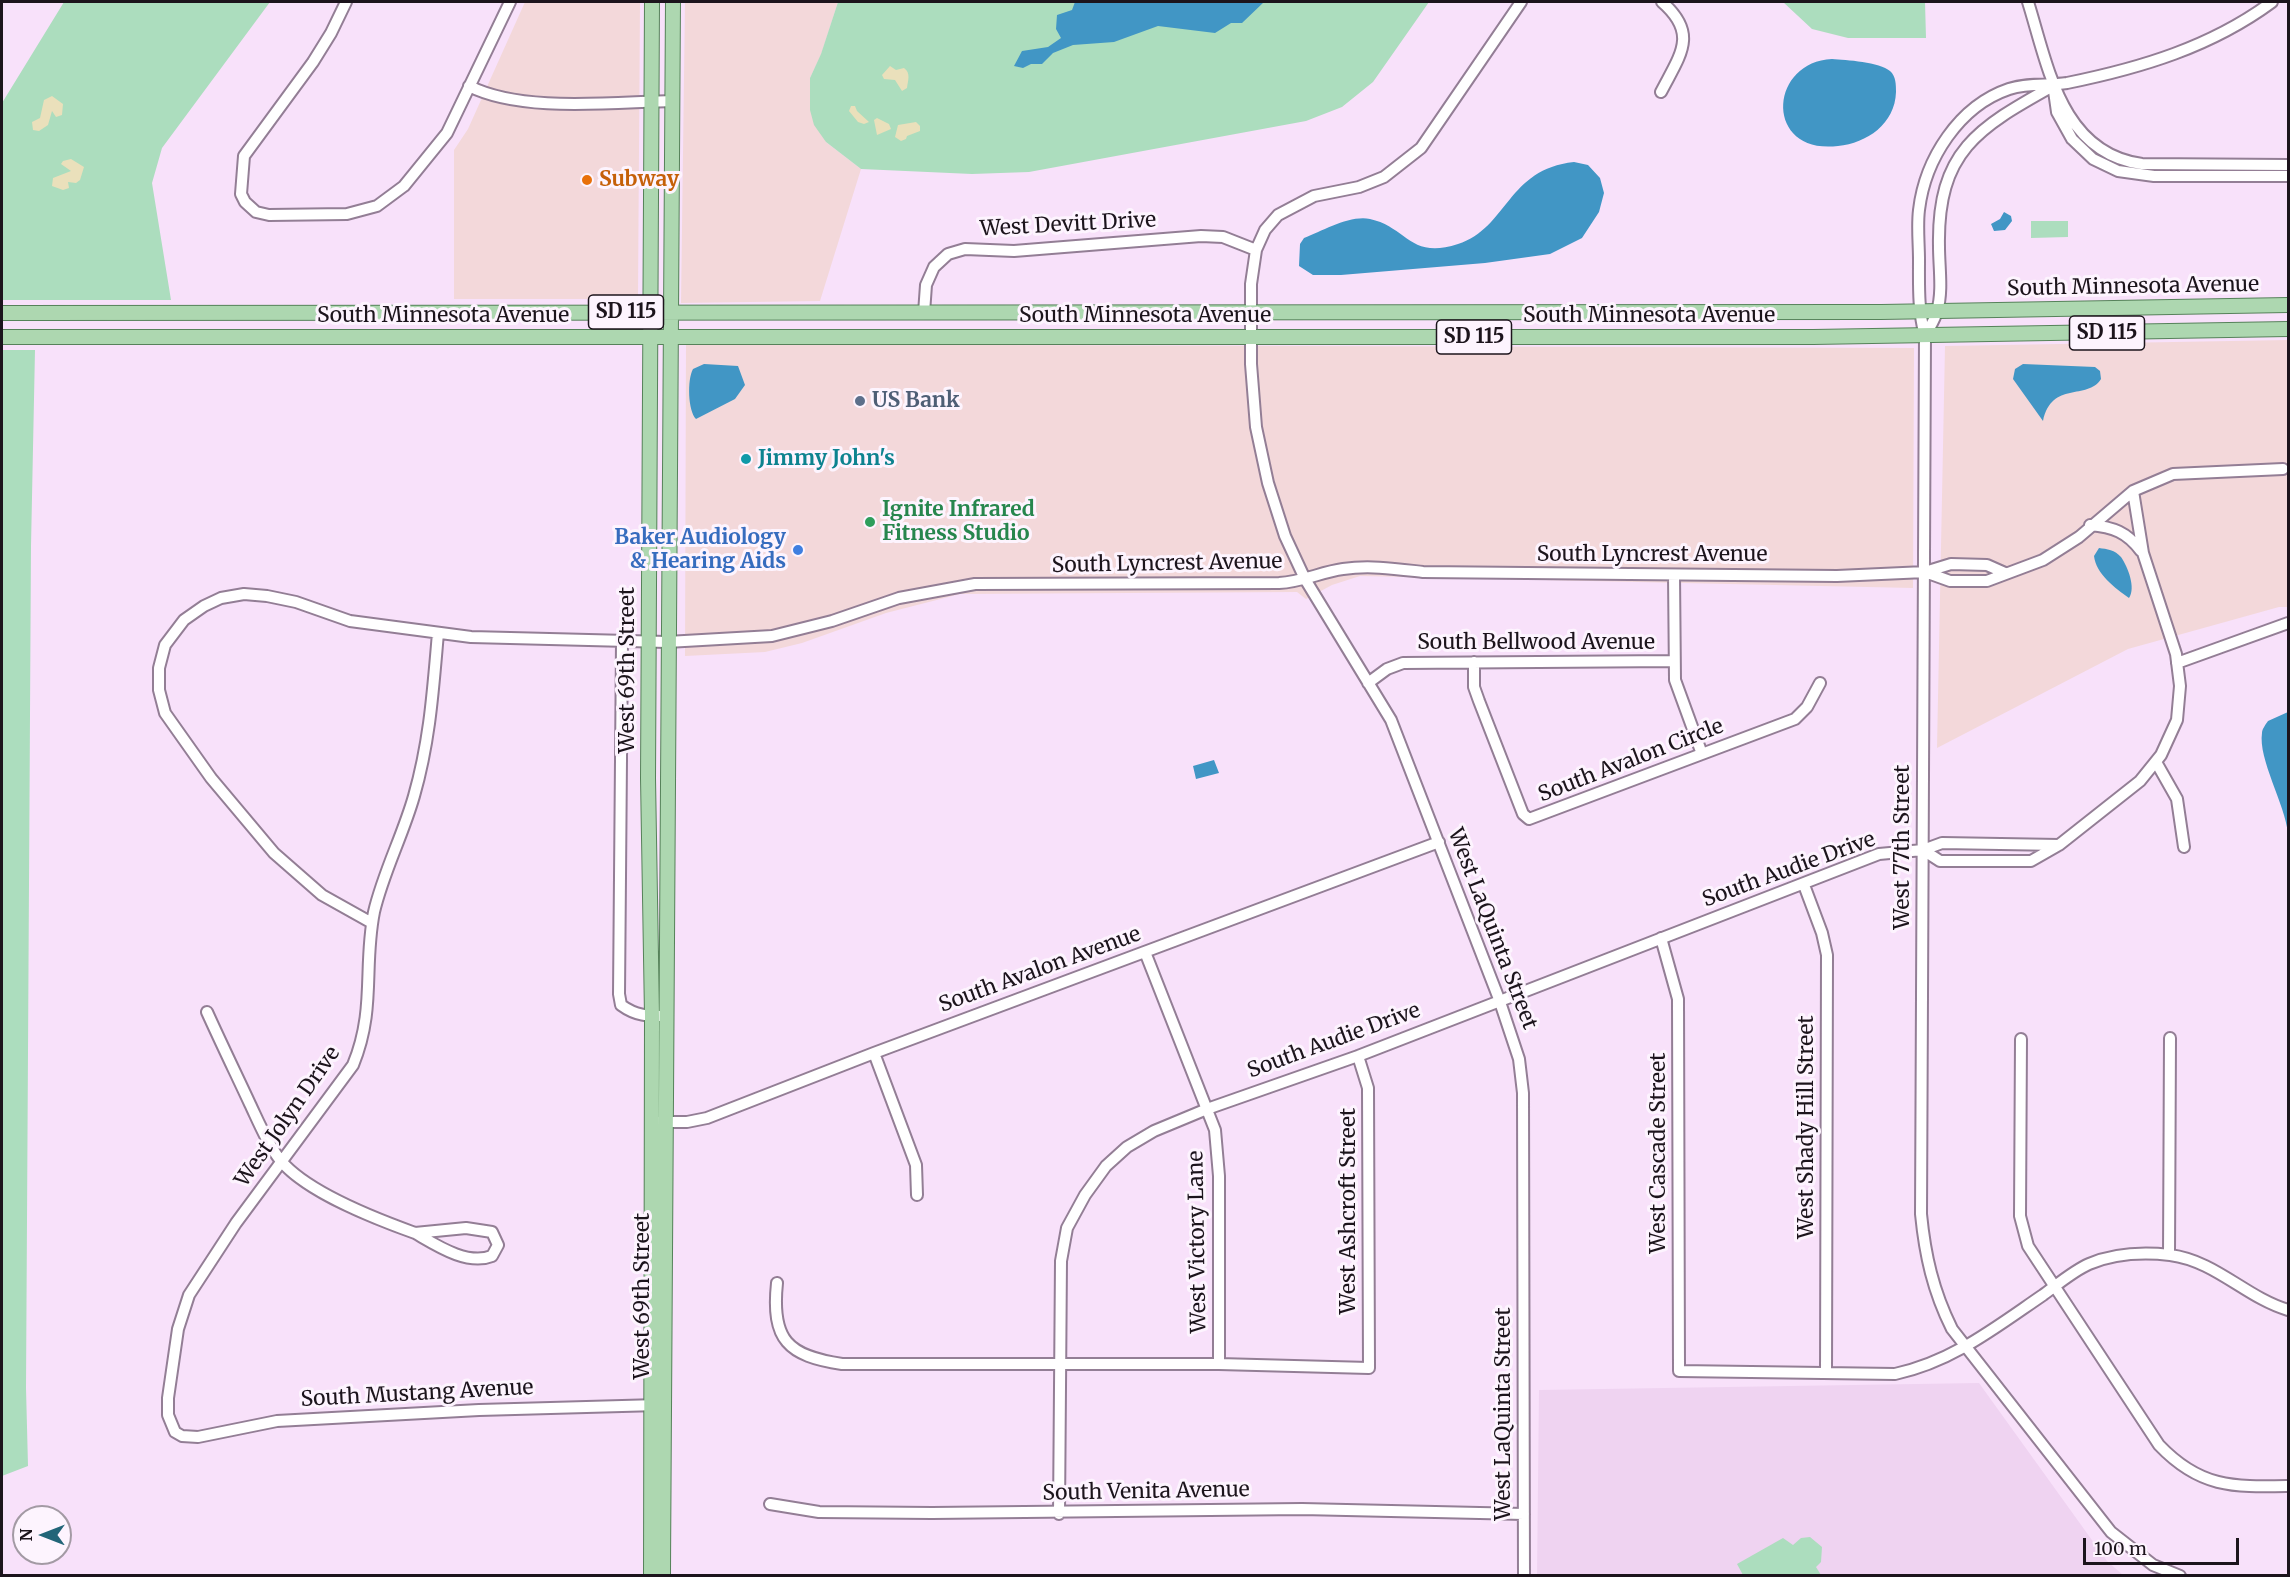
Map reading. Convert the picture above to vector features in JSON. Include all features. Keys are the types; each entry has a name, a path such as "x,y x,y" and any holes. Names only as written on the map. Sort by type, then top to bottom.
{"main road":[{"name":"West 69th Street","path":"652,2 652,337 648,642 659,1016"},
{"name":"West 69th Street","path":"663,1575 658,1405 658,1122 672,312 674,2"},
{"name":"South Minnesota Avenue","path":"2,313 1937,312 2289,305"},
{"name":"South Minnesota Avenue","path":"2,337 1925,336 2289,329"},
{"name":"West 69th Street","path":"651,1575 658,1405"}],"street":[{"path":"346,2 313,62 244,156 242,194 250,208 269,215 338,215 377,206 404,186 426,162 447,133 510,2"},
{"path":"1256,250 1265,231 1278,215 1314,196 1359,186 1384,177 1403,165 1421,148 1521,2"},
{"path":"1661,92 1682,51 1685,32 1678,15 1662,2"},
{"path":"2028,2 2054,85 2080,132 2099,150 2121,160 2154,165 2289,165"},
{"name":"West 77th Street","path":"2180,1575 2152,1565 2111,1532 1966,1347 1939,1302 1929,1273 1921,1214 1925,336 1918,312 1919,211 1926,176 1943,143 1970,112 1995,94 2022,85 2054,85 2124,70 2175,55 2254,15 2272,2"},
{"path":"2054,85 2054,98 2062,126 2082,150 2106,167 2130,174 2154,176 2289,176"},
{"name":"West 77th Street","path":"1925,336 1937,312 1939,217 1945,188 1954,164 1974,137 1987,125 2054,85"},
{"path":"468,86 488,96 531,102 673,101"},
{"name":"West Devitt Drive","path":"924,313 926,285 934,267 948,254 965,249 1014,251 1201,236 1223,237 1256,250"},
{"name":"West LaQuinta Street","path":"1256,250 1251,284 1251,337 1256,427 1268,483 1285,536 1305,579 1391,720 1499,999 1519,1059 1523,1093 1524,1575"},
{"path":"1925,572 1950,581 1987,581 2043,560 2079,537 2090,525 2133,490 2173,474 2283,469"},
{"path":"1923,850 1940,861 2031,861 2058,845 2140,781 2156,762 2177,720 2180,686 2177,663 2144,553 2133,490"},
{"path":"2090,525 2114,528 2122,532 2131,537 2144,553"},
{"path":"1925,572 1951,564 1987,565 2005,573"},
{"name":"South Lyncrest Avenue","path":"372,923 322,895 296,875 248,824 180,737 165,713 159,690 159,668 165,645 184,620 204,606 221,598 244,594 296,602 360,623 438,633 507,640 667,642 772,636 832,621 899,598 975,584 1280,583 1344,569 1374,567 1423,572 1674,575 1837,576 1925,572"},
{"path":"1674,575 1675,680 1702,754"},
{"path":"2177,663 2289,623"},
{"name":"West Jolyn Drive","path":"175,1432 168,1415 168,1398 178,1329 189,1295 236,1223 353,1065 362,1043 368,1003 372,923 427,750 438,633"},
{"name":"West 69th Street","path":"622,642 619,993 621,1005 631,1012 659,1016"},
{"name":"South Avalon Circle","path":"1474,662 1474,687 1523,814 1529,819 1795,719 1807,707 1820,683"},
{"name":"South Bellwood Avenue","path":"1368,683 1387,669 1403,663 1674,662"},
{"path":"2156,762 2177,798 2184,847"},
{"name":"South Avalon Avenue","path":"658,1122 707,1118 874,1053 1439,842"},
{"name":"South Audie Drive","path":"1059,1514 1061,1261 1067,1228 1085,1196 1106,1166 1127,1147 1154,1131 1207,1109 1358,1056 1499,999 1804,885 1879,854 1923,850 1942,843 2058,845"},
{"name":"West Shady Hill Street","path":"1804,885 1822,933 1827,955 1826,1373"},
{"name":"West Cascade Street","path":"1661,938 1678,999 1679,1371 1826,1373"},
{"name":"West Victory Lane","path":"1145,952 1215,1130 1218,1149 1219,1364"},
{"path":"207,1012 261,1127 282,1161 304,1180 376,1219 415,1233 470,1259 483,1260 492,1256 498,1245 492,1232 483,1229 415,1233"},
{"path":"2169,1255 2170,1038"},
{"path":"2021,1039 2020,1216 2028,1246 2159,1445 2173,1460 2191,1472 2216,1483 2289,1486"},
{"path":"874,1053 916,1165 916,1195"},
{"name":"West Ashcroft Street","path":"1219,1364 1369,1368 1368,1088 1358,1056"},
{"path":"1826,1373 1895,1374 1920,1369 1966,1347 2086,1265 2112,1256 2169,1255 2202,1262 2265,1302 2289,1310"},
{"path":"777,1283 774,1310 777,1330 794,1348 814,1360 842,1364 1219,1364"},
{"name":"South Mustang Avenue","path":"175,1432 182,1436 198,1437 272,1421 479,1410 658,1405"},
{"name":"South Venita Avenue","path":"770,1504 819,1512 1059,1514 1302,1509 1524,1514"},
{"path":"2147,1575 2152,1565"}],"shaded area":[{"path":"525,2 640,2 638,295 600,295 588,299 454,299 454,150 468,129"},
{"path":"685,2 838,2 821,55 810,78 826,142 861,169 820,301 681,303"},
{"path":"2288,340 2288,607 2279,607 2128,649 1937,748 1945,346"},
{"path":"686,344 1914,348 1913,588 1360,576 1332,585 1306,599 1297,592 960,594 886,613 802,643 765,652 685,656"},
{"path":"1979,1383 2107,1561 2123,1575 1537,1576 1539,1390"}],"green space":[{"path":"64,2 270,2 162,148 152,183 171,300 2,300 2,103"},
{"path":"838,2 1429,2 1373,82 1342,107 1306,121 1029,172 972,174 861,169 826,142 814,125 810,110 810,78 821,54"},
{"path":"1783,2 1925,2 1926,38 1848,38 1812,29"},
{"path":"2031,221 2068,221 2068,237 2031,238"},
{"path":"2,350 35,350 31,546 26,1388 28,1466 2,1476"},
{"path":"1810,1537 1822,1547 1821,1562 1816,1567 1821,1575 1743,1575 1737,1564 1783,1538 1793,1545 1801,1538"}],"sand":[{"path":"890,66 896,70 904,68 908,72 907,88 902,91 895,80 884,79 882,75"},
{"path":"52,96 63,104 62,115 56,117 52,111 48,125 39,131 33,130 32,122 40,118 44,100"},
{"path":"851,106 855,106 869,122 864,124 858,122 849,111"},
{"path":"877,118 889,124 891,129 877,135 874,120"},
{"path":"916,122 920,126 920,131 901,141 895,137 898,125"},
{"path":"71,159 84,167 80,180 76,183 68,182 69,188 63,190 52,186 53,178 71,171 61,164"}],"water":[{"path":"1075,2 1264,2 1242,23 1231,23 1215,33 1158,26 1114,42 1073,45 1053,53 1042,64 1031,64 1023,68 1014,66 1022,51 1048,47 1061,38 1056,29 1057,15 1072,10"},
{"path":"1832,59 1871,64 1890,71 1896,84 1894,103 1891,114 1885,122 1869,136 1838,146 1814,145 1797,137 1787,123 1783,107 1786,90 1796,75 1811,64"},
{"path":"1574,162 1588,165 1600,178 1604,193 1599,212 1582,238 1550,254 1485,263 1341,275 1313,275 1299,266 1300,244 1304,238 1354,219 1370,219 1382,223 1419,245 1429,248 1458,244 1475,236 1488,225 1521,187 1535,176 1552,167"},
{"path":"2004,212 2011,216 2012,221 2005,230 1994,231 1991,224 2000,219"},
{"path":"704,364 738,366 745,385 735,399 696,419 690,403 690,380 693,369"},
{"path":"2023,364 2095,367 2100,371 2101,379 2087,389 2062,395 2054,400 2043,421 2013,379 2015,369"},
{"path":"2099,548 2114,551 2124,561 2132,589 2129,598 2112,585 2098,569 2094,556"},
{"path":"2288,712 2288,833 2264,756 2262,731 2268,721"},
{"path":"1214,760 1219,773 1196,779 1193,766"}],"place":[{"name":"Subway","path":"587,180"},
{"name":"US Bank","path":"860,401"},
{"name":"Jimmy John's","path":"746,459"},
{"name":"Ignite Infrared Fitness Studio","path":"870,522"},
{"name":"Baker Audiology & Hearing Aids","path":"798,550"}]}
